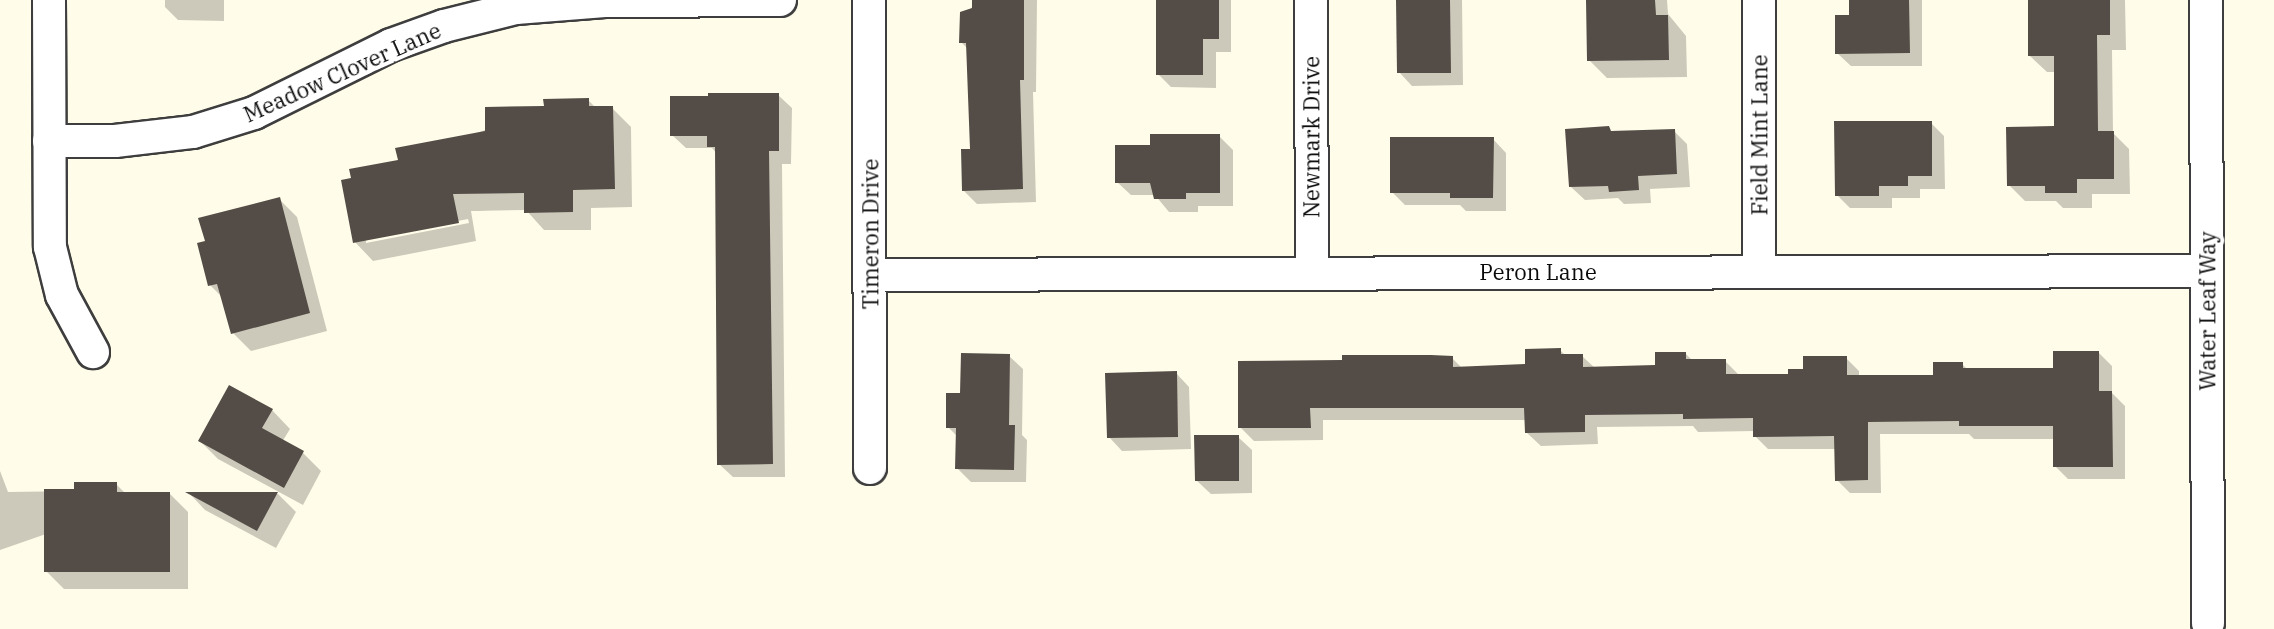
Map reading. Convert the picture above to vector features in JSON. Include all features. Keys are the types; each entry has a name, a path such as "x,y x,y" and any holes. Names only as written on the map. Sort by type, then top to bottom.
{"street":[{"path":"49,0 50,247 62,295 93,352"},
{"name":"Meadow Clover Lane","path":"49,141 115,141 193,132 254,113 391,45 444,26 516,8 605,1 780,0"},
{"name":"Timeron Drive","path":"869,0 870,468"},
{"name":"Newmark Drive","path":"1311,0 1312,274"},
{"name":"Field Mint Lane","path":"1759,0 1759,270"},
{"name":"Water Leaf Way","path":"2206,0 2208,623"},
{"name":"Peron Lane","path":"870,275 2207,271"}],"building":[{"path":"972,0 1024,0 1024,80 1020,80 1023,189 962,191 961,149 970,149 966,43 959,43 960,12 972,8"},
{"path":"1156,0 1219,0 1219,39 1203,39 1203,75 1156,75"},
{"path":"1396,0 1450,0 1451,73 1397,73"},
{"path":"1586,0 1655,0 1656,15 1668,15 1669,60 1587,61"},
{"path":"1849,0 1909,0 1910,53 1835,54 1835,15 1849,15"},
{"path":"2028,0 2110,0 2110,35 2097,35 2098,131 2114,131 2114,179 2077,179 2077,193 2045,193 2045,186 2007,186 2006,127 2054,126 2054,56 2028,56"},
{"path":"708,93 779,93 779,151 769,151 773,464 717,465 715,147 707,147 707,136 670,136 670,96 708,96"},
{"path":"589,98 589,106 613,106 615,189 573,190 573,212 524,213 524,193 453,194 459,223 353,243 341,180 351,178 349,169 398,160 395,148 485,131 485,107 544,106 543,99"},
{"path":"1834,121 1932,121 1932,176 1908,176 1908,186 1879,186 1879,196 1835,196"},
{"path":"1609,126 1611,131 1675,129 1677,174 1638,176 1639,190 1609,192 1608,186 1569,187 1565,129"},
{"path":"1150,134 1220,134 1220,193 1186,193 1186,199 1154,199 1150,183 1115,183 1115,145 1150,145"},
{"path":"1390,137 1494,137 1493,198 1450,198 1450,193 1390,193"},
{"path":"280,197 310,313 231,334 217,284 208,286 197,243 205,241 198,218"},
{"path":"1561,348 1561,354 1583,354 1583,367 1655,365 1655,352 1686,352 1686,359 1726,359 1726,374 1788,374 1788,369 1803,369 1803,356 1847,356 1847,375 1933,375 1933,362 1963,362 1963,368 2053,368 2053,351 2099,351 2099,391 2112,391 2113,467 2053,467 2053,426 1959,426 1959,421 1868,422 1868,480 1835,481 1834,436 1753,437 1753,418 1683,419 1683,414 1585,415 1585,432 1525,433 1524,408 1310,408 1311,428 1238,428 1238,361 1342,360 1342,355 1431,355 1453,356 1453,367 1525,364 1525,349"},
{"path":"961,353 1010,354 1009,425 1015,425 1014,470 955,469 956,428 946,428 946,393 960,393"},
{"path":"1177,371 1178,437 1107,438 1105,373"},
{"path":"229,385 273,409 262,428 304,451 284,488 198,441"},
{"path":"1194,435 1239,435 1239,481 1195,481"},
{"path":"74,482 117,482 117,492 170,492 170,572 44,572 44,489 74,489"},
{"path":"185,492 278,492 257,531"}]}
